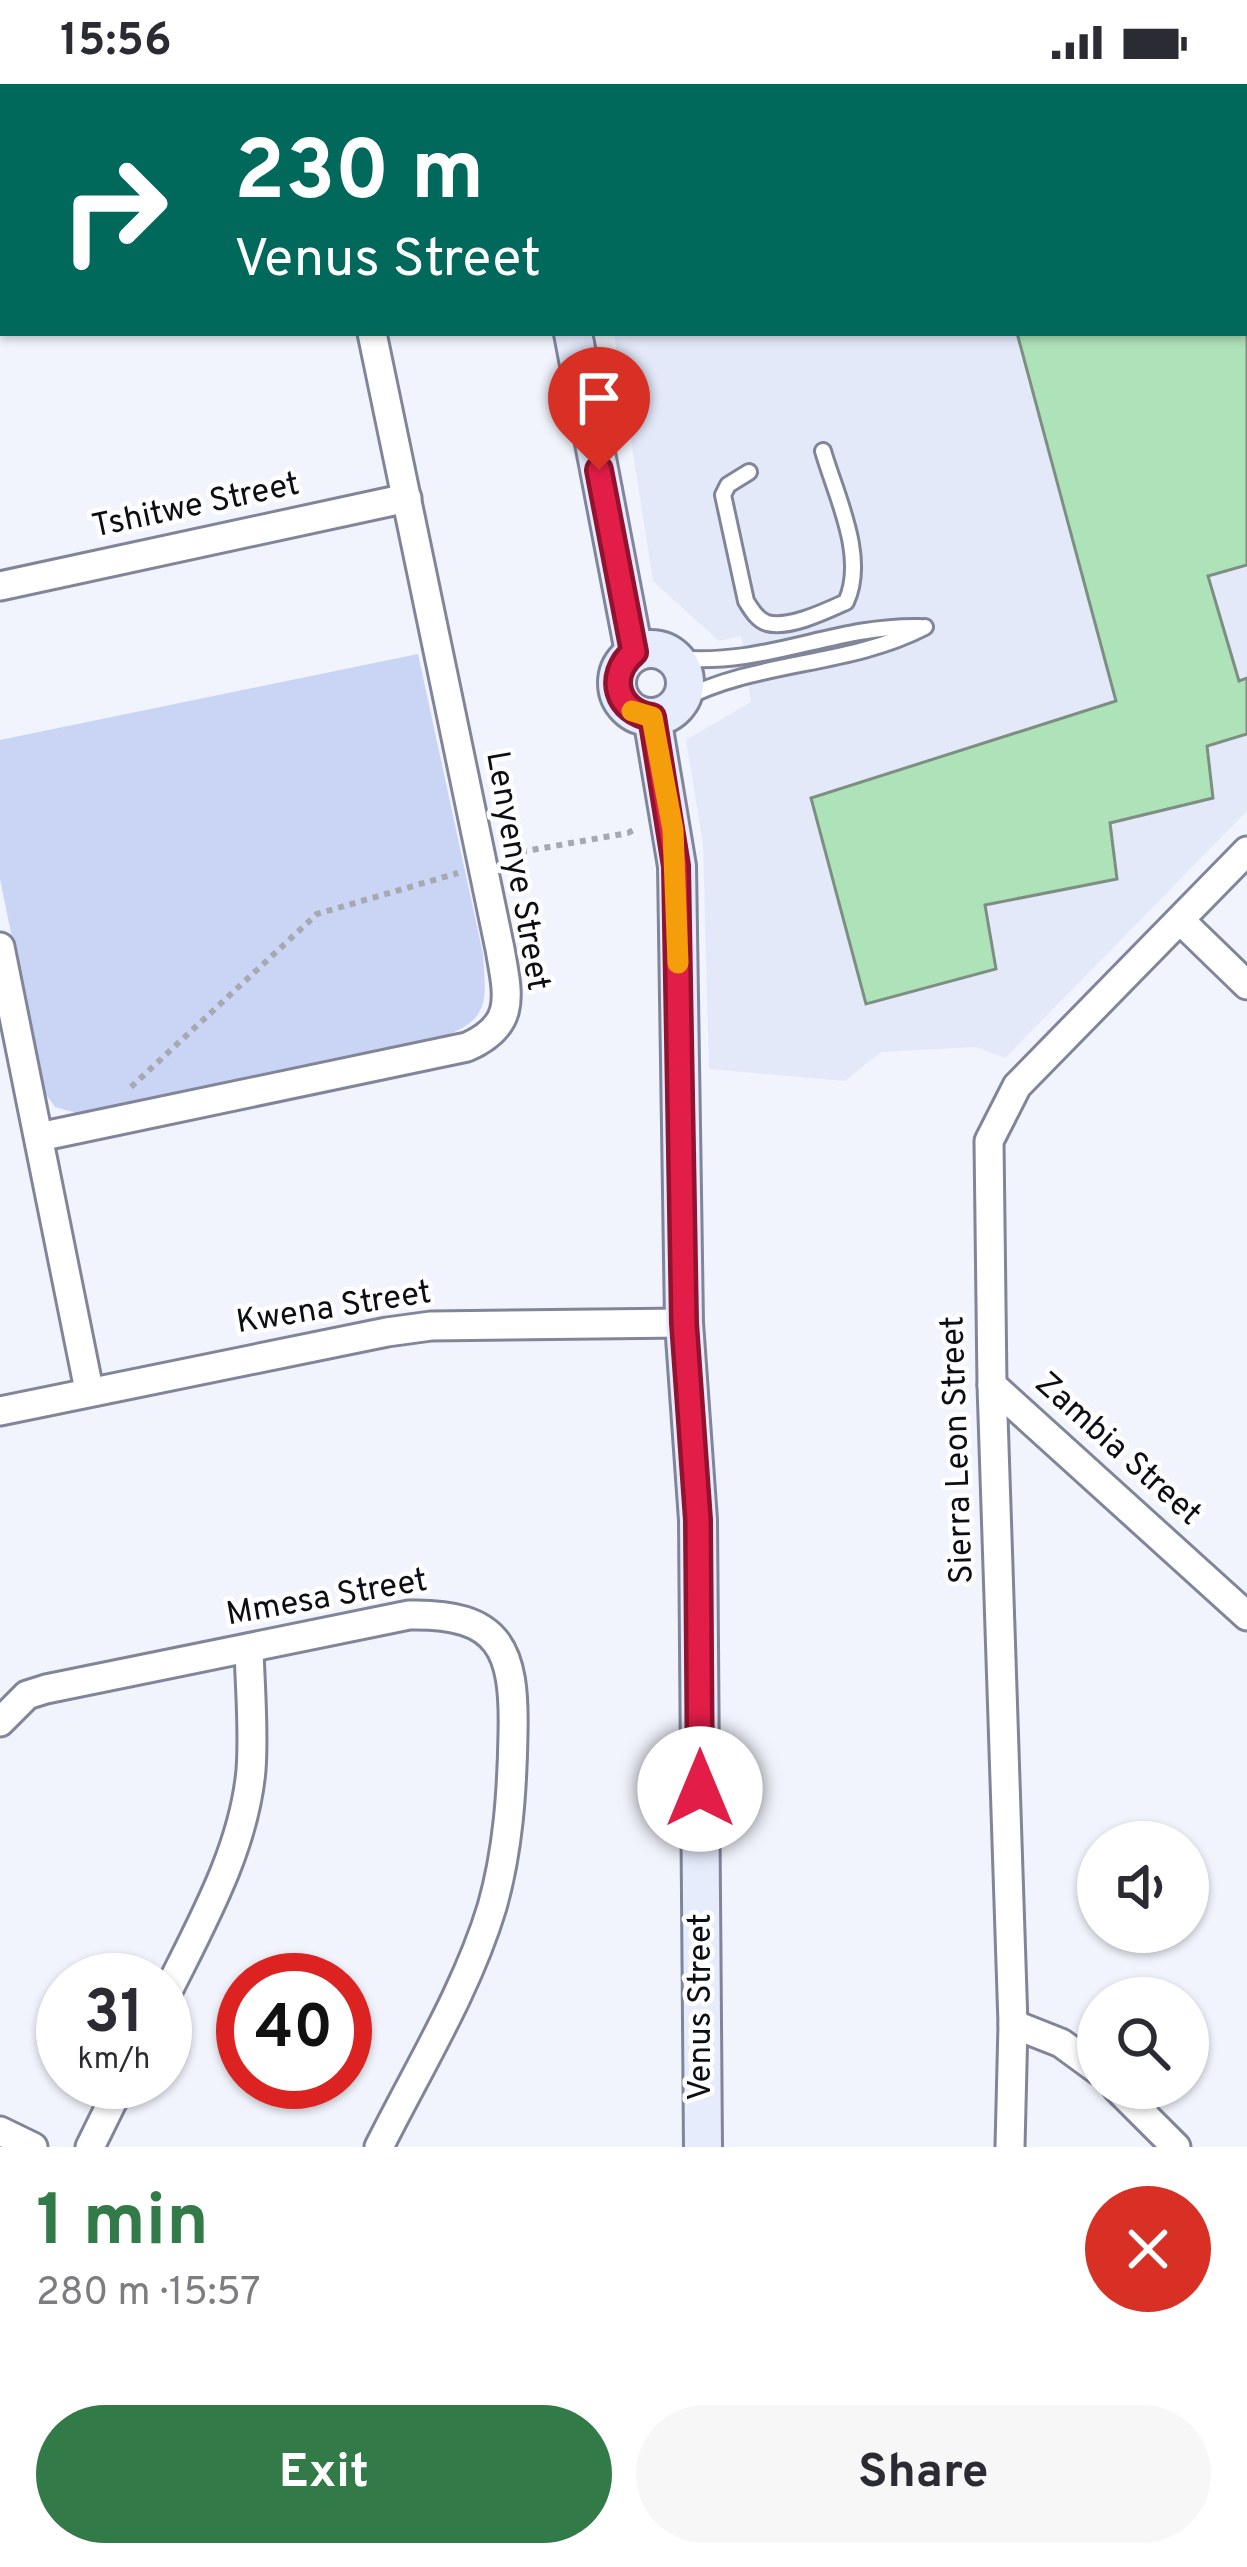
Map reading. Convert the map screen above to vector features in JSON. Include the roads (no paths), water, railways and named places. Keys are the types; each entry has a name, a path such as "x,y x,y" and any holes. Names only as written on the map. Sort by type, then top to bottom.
{"street":[{"name":"Lenyenye Street","path":"39,1137 480,1041 500,1024 507,1004 500,949 373,336"},
{"path":"574,336 634,652"},
{"name":"Tshitwe Street","path":"0,586 407,498"},
{"path":"655,648 675,658 685,678 667,709 630,710 618,691 620,669 634,652 655,648"},
{"name":"Venus Street","path":"667,709 676,866 684,1323 698,1520 703,2147"},
{"name":"Sierra Leon Street","path":"1010,2147 1013,2024 987,1179 994,1126 1017,1086 1247,851"},
{"path":"1180,920 1247,985"},
{"path":"0,946 89,1390"},
{"name":"Kwena Street","path":"0,1411 387,1332 431,1327 684,1323"},
{"name":"Zambia Street","path":"992,1385 1247,1616"},
{"name":"Mmesa Street","path":"0,1722 27,1695 46,1689 409,1615 452,1614 485,1630 506,1655 514,1699 505,1851 468,1971 379,2147"},
{"path":"187,1953 241,1823 250,1771 249,1648"},
{"path":"1013,2024 1061,2043 1077,2055"},
{"path":"90,2147 109,2109"},
{"path":"1138,2109 1176,2147"},
{"path":"0,2131 33,2147"}],"lane":[{"path":"749,472 728,485 723,495 746,601 768,623 787,622 846,602 853,587 851,549 823,452"},
{"path":"667,709 734,678 887,646 925,628 884,626 728,661 675,658"}]}
